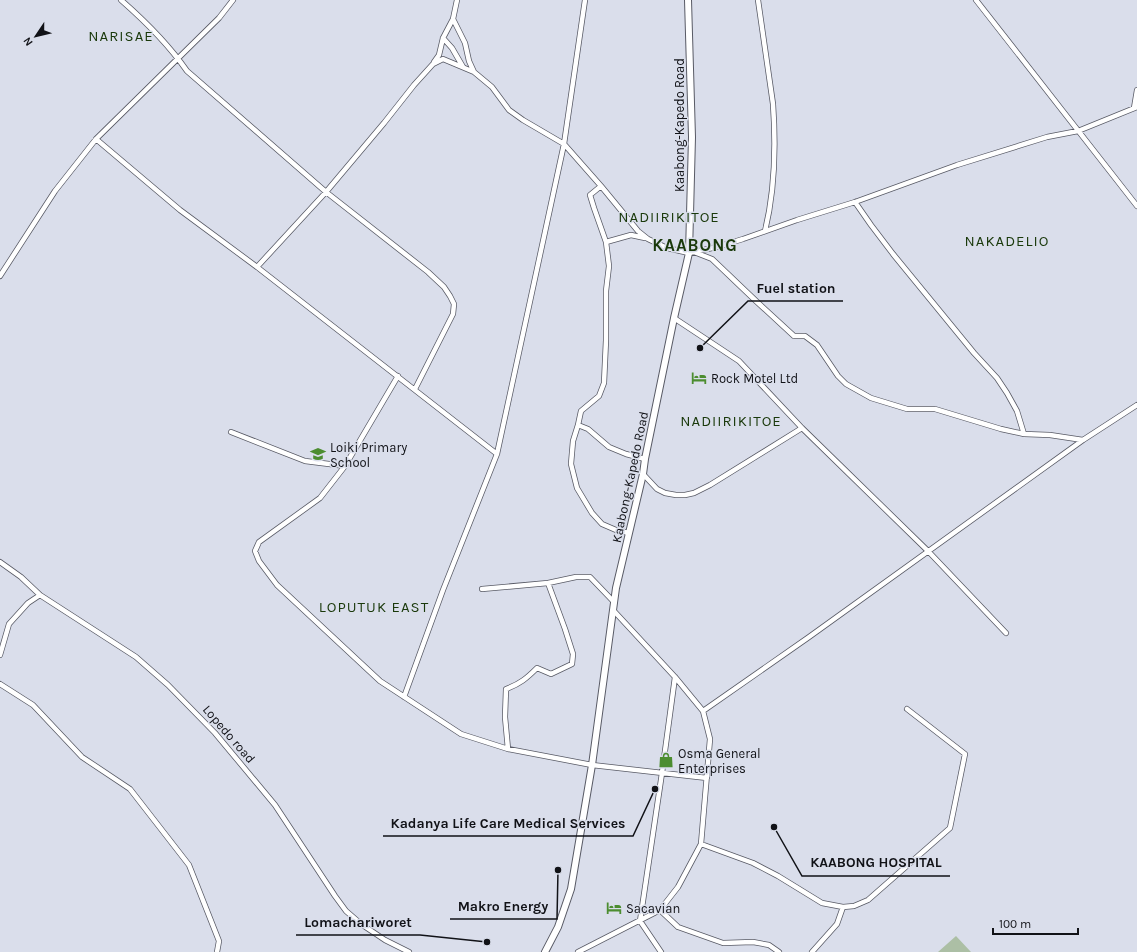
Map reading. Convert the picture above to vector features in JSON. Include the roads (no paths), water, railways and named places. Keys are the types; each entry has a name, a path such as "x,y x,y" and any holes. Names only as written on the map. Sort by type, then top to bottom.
{"main road":[{"name":"Kaabong-Kapedo Road","path":"545,952 558,927 571,889 592,765 614,602 643,474 674,318 692,252 692,137 688,0"}],"street":[{"path":"121,0 141,17 187,71 326,192 428,272 444,287 454,304 453,314 415,389"},
{"path":"0,276 55,191 96,139 219,18 233,0"},
{"path":"257,267 326,192 433,64 439,56 443,38 453,19 458,0"},
{"path":"404,697 443,590 497,454 564,144 585,0"},
{"path":"758,0 774,120 773,184 771,204 764,231"},
{"path":"976,0 1137,206"},
{"path":"453,19 465,43 469,60 474,72"},
{"path":"443,38 452,48 463,67"},
{"path":"433,64 443,59 474,72 492,87 509,110 564,144 638,231 648,239"},
{"path":"692,252 718,247 855,202 957,165 1047,137 1078,131 1136,107 1137,90"},
{"path":"96,139 180,210 257,267 497,454"},
{"path":"601,186 590,194 606,242 609,266 606,290 604,383 599,396 581,411 573,442 571,464 577,488 592,513 602,524 616,530 629,533"},
{"path":"855,202 893,254 1008,393 1017,411 1024,434"},
{"path":"606,242 630,235 648,239 668,248 692,252 712,258 794,336 805,336 817,345 838,376 846,384 871,398 907,409 935,409 1001,429 1024,434 1050,435 1083,440"},
{"path":"674,318 739,361 802,428 928,551 1006,633"},
{"path":"398,376 345,466 320,498 258,542 255,551 259,561 277,585 380,681 461,734 508,749 592,765 707,778"},
{"path":"703,710 809,637 1083,440 1137,405"},
{"path":"578,425 588,429 609,446 626,454 645,459"},
{"path":"643,474 657,489 666,493 685,495 694,493 802,428"},
{"path":"231,432 305,461 345,466"},
{"name":"Lopedo road","path":"0,562 21,577 40,596 136,657 168,685 215,733 275,805 335,896 346,910 361,924 385,940 409,952"},
{"path":"482,589 548,583 576,577 590,577 614,602"},
{"path":"508,749 505,717 506,689 516,686 528,678 537,668 552,674 572,664 573,654 566,629 548,583"},
{"path":"0,655 9,624 28,604 40,596"},
{"path":"578,952 660,910 678,887 701,844 710,739 703,710 675,677 613,610"},
{"path":"661,952 640,921 675,677"},
{"path":"0,684 33,705 82,757 130,789 189,865 219,941 217,952"},
{"path":"701,844 753,863 778,876 822,903 854,906 868,900 950,828 965,754 907,709"},
{"path":"812,952 837,924 843,906"},
{"path":"660,910 678,927 724,943 753,942 769,945 779,952"}],"place":[{"name":"Fuel station","path":"700,348"},
{"name":"Rock Motel Ltd","path":"699,378"},
{"name":"Loiki Primary School","path":"318,454"},
{"name":"Osma General Enterprises","path":"666,760"},
{"name":"Kadanya Life Care Medical Services","path":"655,789"},
{"name":"KAABONG HOSPITAL","path":"774,827"},
{"name":"Makro Energy","path":"558,870"},
{"name":"Sacavian","path":"614,908"},
{"name":"Lomachariworet","path":"487,942"}],"district":[{"name":"NARISAE","path":"121,36"},
{"name":"NADIIRIKITOE","path":"669,217"},
{"name":"NAKADELIO","path":"1007,241"},
{"name":"KAABONG","path":"695,245"},
{"name":"NADIIRIKITOE","path":"731,421"},
{"name":"LOPUTUK EAST","path":"374,607"}]}
